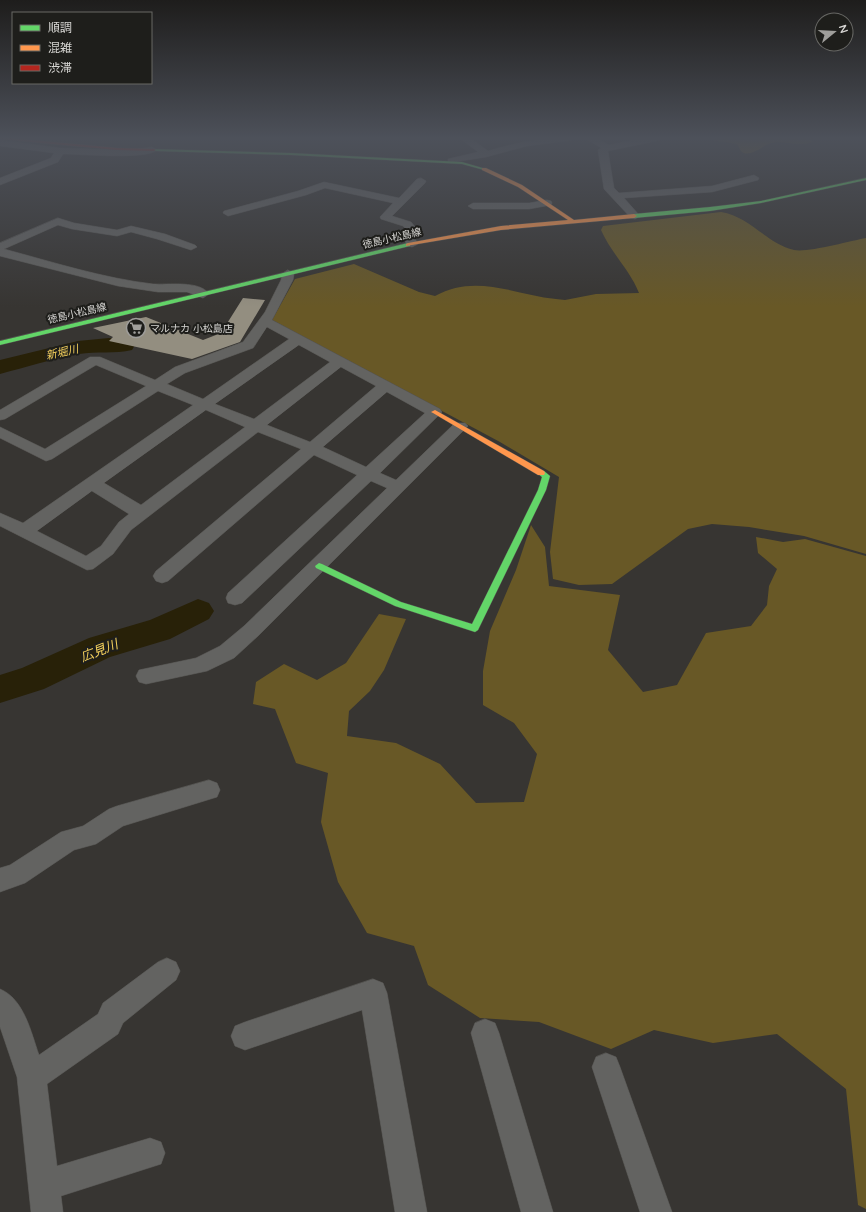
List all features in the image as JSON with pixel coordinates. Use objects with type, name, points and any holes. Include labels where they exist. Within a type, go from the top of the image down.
[{"type":"main road","points":[[531,194],[572,221]]},
{"type":"main road","name":"徳島小松島線","points":[[0,343],[412,244],[501,228],[710,209],[761,202],[801,194]]},
{"type":"main road","points":[[319,566],[398,604],[475,628],[542,490],[546,476],[435,412]]},
{"type":"street","points":[[228,213],[300,194]]},
{"type":"street","points":[[367,194],[400,201]]},
{"type":"street","points":[[408,194],[385,216],[407,224],[411,228],[407,235],[412,244]]},
{"type":"street","points":[[614,194],[635,216]]},
{"type":"street","points":[[616,196],[653,194]]},
{"type":"street","points":[[473,206],[529,206],[547,203]]},
{"type":"street","points":[[0,247],[58,221],[72,226],[117,233],[131,229],[161,236],[191,248]]},
{"type":"street","points":[[0,252],[119,283],[158,288],[188,289],[198,291],[203,294]]},
{"type":"street","points":[[0,432],[46,456],[180,370],[248,345],[264,322],[288,280],[288,274]]},
{"type":"street","points":[[235,598],[435,412],[339,362],[272,324],[264,322]]},
{"type":"street","points":[[24,531],[298,339]]},
{"type":"street","points":[[0,416],[94,360],[311,448],[370,473],[398,487]]},
{"type":"street","points":[[0,519],[87,564],[107,550],[125,526],[339,362]]},
{"type":"street","points":[[162,576],[385,386]]},
{"type":"street","points":[[146,676],[200,665],[227,652],[319,566],[460,426]]},
{"type":"street","points":[[93,484],[142,514]]},
{"type":"street","points":[[0,880],[16,874],[69,840],[88,836],[117,817],[209,790]]},
{"type":"street","points":[[32,1077],[108,1024],[113,1013],[167,971]]},
{"type":"street","points":[[245,1036],[373,994],[412,1212]]},
{"type":"street","points":[[0,1003],[13,1022],[32,1077],[46,1198],[150,1153]]},
{"type":"street","points":[[484,1033],[537,1212]]},
{"type":"street","points":[[606,1067],[656,1212]]},
{"type":"shaded area","points":[[721,212],[731,214],[749,224],[775,242],[794,250],[808,250],[866,238],[866,554],[804,536],[749,527],[712,524],[688,529],[612,584],[579,585],[553,579],[550,552],[559,477],[500,442],[272,320],[295,279],[354,264],[419,292],[435,296],[450,289],[465,286],[496,287],[541,297],[565,300],[596,294],[639,293],[631,277],[605,238],[601,230],[603,226]]},
{"type":"shaded area","points":[[531,525],[545,547],[549,586],[620,595],[608,650],[643,692],[677,685],[706,633],[751,626],[767,605],[769,586],[777,569],[758,553],[756,537],[783,542],[805,539],[866,556],[866,1209],[858,1205],[846,1089],[777,1034],[713,1043],[654,1030],[611,1049],[539,1022],[480,1018],[428,985],[414,946],[367,933],[338,882],[321,822],[328,773],[296,763],[275,709],[253,704],[256,682],[284,664],[317,680],[346,663],[379,614],[406,619],[384,670],[370,691],[349,711],[347,736],[396,743],[440,764],[476,803],[524,802],[537,754],[514,723],[483,705],[483,671],[490,631],[516,570]]},
{"type":"building","name":"マルナカ 小松島店","points":[[243,298],[265,300],[240,342],[192,359],[109,341],[113,337],[93,328],[146,317],[203,340],[221,333]]},
{"type":"waterway","name":"新堀川","points":[[0,367],[46,355],[94,345],[124,345]]},
{"type":"waterway","name":"広見川","points":[[0,689],[32,679],[100,647],[159,630],[198,611]]},
{"type":"traffic: fast","points":[[634,216],[710,209],[761,202],[800,194]]},
{"type":"traffic: fast","points":[[0,343],[408,245]]},
{"type":"traffic: fast","points":[[319,566],[398,604],[475,628],[542,490],[546,476],[541,473]]},
{"type":"traffic: slow","points":[[531,194],[572,221]]},
{"type":"traffic: slow","points":[[408,245],[501,228],[634,216]]},
{"type":"traffic: slow","points":[[435,412],[541,473]]},
{"type":"place","name":"マルナカ 小松島店","points":[[136,328]]}]
